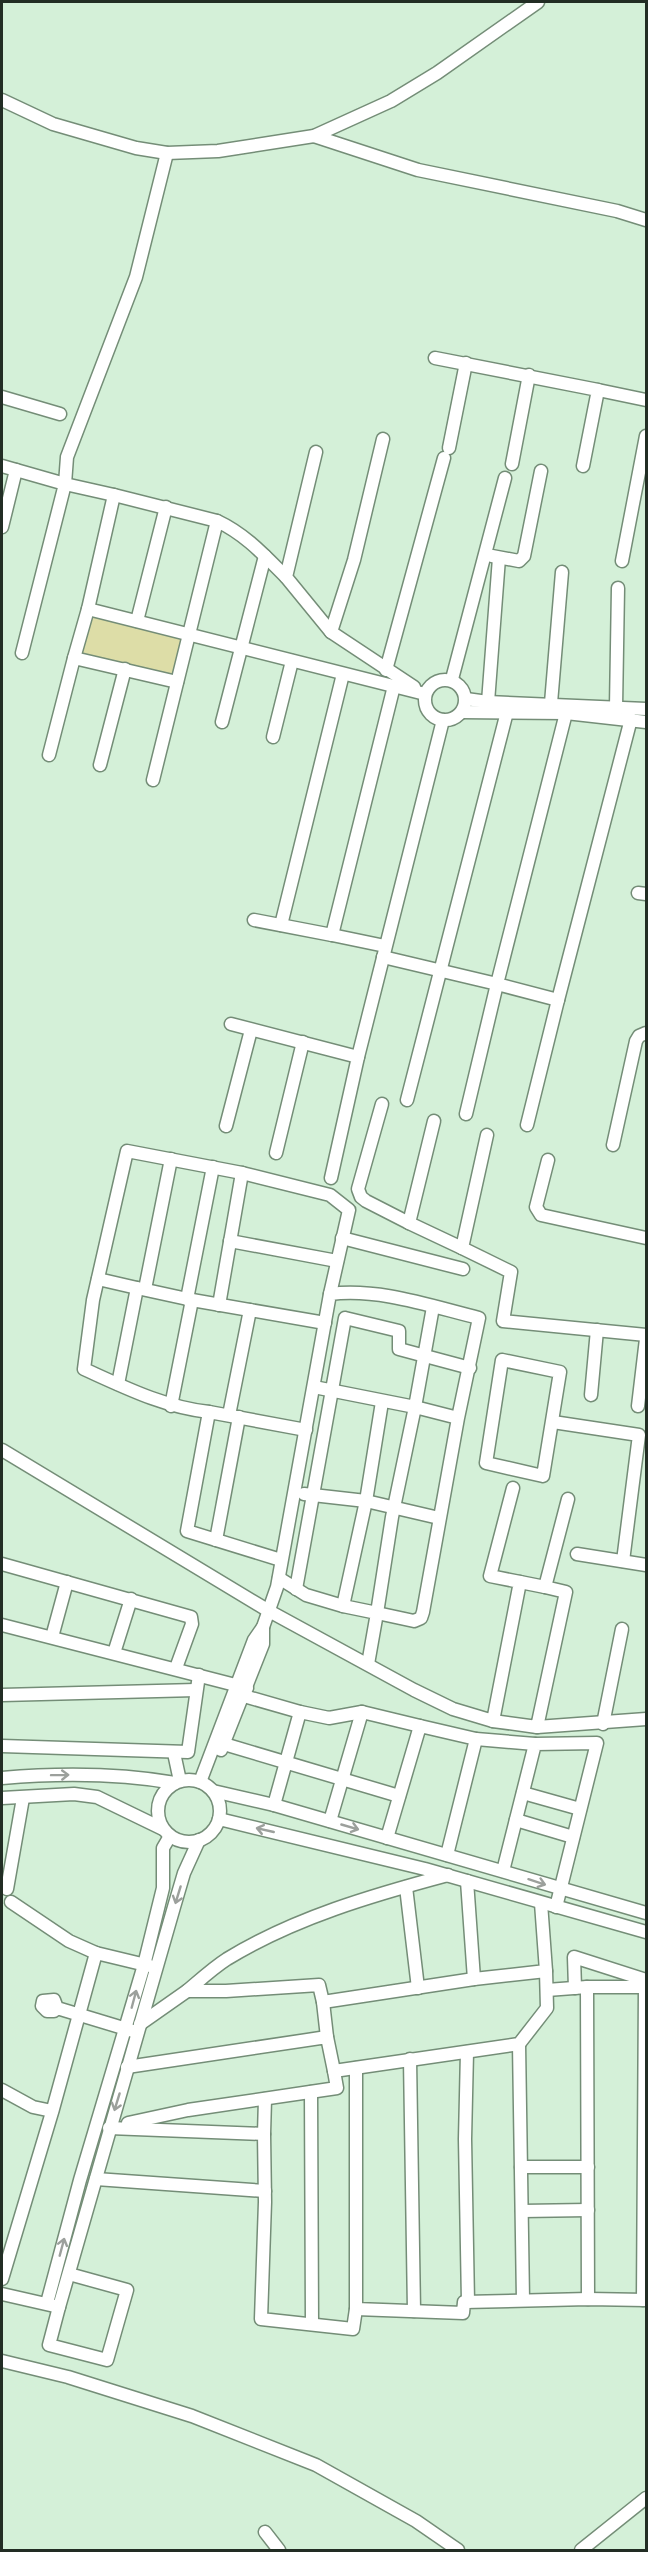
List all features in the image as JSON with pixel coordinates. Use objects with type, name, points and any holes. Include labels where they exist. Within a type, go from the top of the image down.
[{"type":"street","points":[[2,100],[53,124],[136,148],[167,153],[218,152],[314,136],[391,101],[437,73],[538,2]]},
{"type":"street","points":[[314,136],[418,170],[617,211],[646,220]]},
{"type":"street","points":[[22,653],[65,484],[68,453],[136,278],[167,153]]},
{"type":"street","points":[[435,358],[646,400]]},
{"type":"street","points":[[386,670],[447,453],[466,363]]},
{"type":"street","points":[[512,464],[529,375]]},
{"type":"street","points":[[583,466],[598,390]]},
{"type":"street","points":[[2,397],[60,414]]},
{"type":"street","points":[[622,561],[646,436]]},
{"type":"street","points":[[331,632],[354,560],[383,439]]},
{"type":"street","points":[[286,577],[316,452]]},
{"type":"street","points":[[2,466],[65,484],[217,521],[252,542],[286,577],[331,632],[425,694]]},
{"type":"street","points":[[2,527],[16,470]]},
{"type":"street","points":[[485,555],[519,561],[524,556],[541,471]]},
{"type":"street","points":[[452,679],[505,478]]},
{"type":"street","points":[[49,754],[88,609],[114,495]]},
{"type":"street","points":[[137,621],[166,507]]},
{"type":"street","points":[[153,780],[217,521]]},
{"type":"street","points":[[222,722],[265,556]]},
{"type":"street","points":[[488,702],[499,558]]},
{"type":"street","points":[[551,704],[562,572]]},
{"type":"street","points":[[615,707],[618,588]]},
{"type":"street","points":[[88,609],[425,694]]},
{"type":"street","points":[[74,658],[177,682]]},
{"type":"street","points":[[273,736],[292,661]]},
{"type":"street","points":[[100,765],[125,669]]},
{"type":"street","points":[[280,925],[343,674]]},
{"type":"street","points":[[452,679],[461,686],[466,699],[462,712],[443,720],[435,718],[424,704],[425,694],[429,686],[442,680],[452,679]]},
{"type":"street","points":[[333,935],[393,686]]},
{"type":"street","points":[[466,699],[646,709]]},
{"type":"street","points":[[462,712],[567,713],[646,722]]},
{"type":"street","points":[[407,1100],[507,712]]},
{"type":"street","points":[[466,1114],[567,713]]},
{"type":"street","points":[[527,1125],[631,719]]},
{"type":"street","points":[[331,1178],[358,1057],[443,720]]},
{"type":"street","points":[[254,920],[333,935],[440,970],[558,1000]]},
{"type":"street","points":[[231,1024],[358,1057]]},
{"type":"street","points":[[226,1126],[251,1029]]},
{"type":"street","points":[[613,1145],[636,1041],[639,1036],[646,1033]]},
{"type":"street","points":[[276,1153],[303,1042]]},
{"type":"street","points":[[382,1104],[358,1189],[361,1197],[511,1272],[503,1321],[646,1337],[638,1406]]},
{"type":"street","points":[[409,1223],[434,1121]]},
{"type":"street","points":[[462,1248],[487,1135]]},
{"type":"street","points":[[207,1786],[243,1690],[254,1640],[270,1611],[279,1578],[281,1560],[306,1430],[314,1387],[330,1294],[349,1209],[330,1195],[242,1173],[127,1151],[98,1279],[84,1369],[171,1406],[306,1430]]},
{"type":"street","points":[[118,1384],[171,1159]]},
{"type":"street","points":[[549,1160],[536,1207],[541,1215],[646,1239]]},
{"type":"street","points":[[171,1406],[213,1167]]},
{"type":"street","points":[[219,1305],[242,1173]]},
{"type":"street","points":[[342,1238],[463,1269]]},
{"type":"street","points":[[230,1241],[337,1261]]},
{"type":"street","points":[[98,1279],[219,1305],[325,1321],[345,1318],[393,1328],[399,1331],[399,1349],[470,1368]]},
{"type":"street","points":[[279,1578],[306,1595],[343,1606],[414,1621],[421,1618],[479,1318],[377,1294],[348,1292],[330,1294]]},
{"type":"street","points":[[368,1664],[394,1508],[433,1307]]},
{"type":"street","points":[[216,1540],[250,1310]]},
{"type":"street","points":[[296,1588],[311,1495],[345,1318]]},
{"type":"street","points":[[591,1395],[597,1330]]},
{"type":"street","points":[[502,1360],[560,1372],[553,1422],[543,1476],[486,1463],[502,1360]]},
{"type":"street","points":[[314,1387],[458,1418]]},
{"type":"street","points":[[343,1606],[366,1501],[382,1402]]},
{"type":"street","points":[[209,1412],[187,1531],[281,1560]]},
{"type":"street","points":[[553,1422],[643,1436],[623,1561]]},
{"type":"street","points":[[2,1450],[270,1611],[453,1709],[493,1722],[537,1727],[603,1724],[646,1719]]},
{"type":"street","points":[[513,1488],[490,1576],[566,1592],[537,1727]]},
{"type":"street","points":[[294,1492],[366,1501],[439,1518]]},
{"type":"street","points":[[544,1587],[568,1499]]},
{"type":"street","points":[[577,1554],[646,1565]]},
{"type":"street","points":[[2,1564],[191,1617],[192,1624],[176,1668]]},
{"type":"street","points":[[52,1638],[68,1582]]},
{"type":"street","points":[[493,1722],[520,1582]]},
{"type":"street","points":[[114,1653],[131,1599]]},
{"type":"street","points":[[2,1625],[176,1668],[300,1712],[329,1718],[362,1712],[476,1739],[535,1744],[597,1743],[556,1907]]},
{"type":"street","points":[[603,1724],[622,1629]]},
{"type":"street","points":[[2,1746],[188,1752],[199,1675]]},
{"type":"street","points":[[2,1695],[196,1690]]},
{"type":"street","points":[[207,1786],[243,1690]]},
{"type":"street","points":[[274,1805],[300,1712]]},
{"type":"street","points":[[330,1821],[362,1712]]},
{"type":"street","points":[[387,1838],[420,1726]]},
{"type":"street","points":[[447,1855],[476,1739]]},
{"type":"street","points":[[224,1744],[399,1796]]},
{"type":"street","points":[[503,1871],[535,1744]]},
{"type":"street","points":[[174,1753],[178,1782]]},
{"type":"street","points":[[2,1778],[101,1774],[138,1776],[207,1786],[646,1913]]},
{"type":"street","points":[[69,2274],[128,2290],[107,2360],[49,2345],[53,2305],[80,2180],[134,2028],[150,1966],[163,1888],[163,1848],[167,1832],[159,1819],[158,1808],[166,1789],[178,1782]]},
{"type":"street","points":[[2,1798],[74,1794],[97,1797],[189,1842],[208,1836],[219,1819],[218,1799],[207,1786]]},
{"type":"street","points":[[522,1793],[580,1809]]},
{"type":"street","points":[[23,1798],[4,1888],[12,1894],[6,1905],[69,1941],[96,1953],[150,1966]]},
{"type":"street","points":[[219,1819],[448,1875],[646,1932]]},
{"type":"street","points":[[516,1820],[573,1837]]},
{"type":"street","points":[[150,1966],[199,1840]]},
{"type":"street","points":[[425,1869],[431,1850]]},
{"type":"street","points":[[53,2305],[69,2274],[128,2067],[134,2028],[187,1991],[226,1959],[303,1921],[448,1875]]},
{"type":"street","points":[[467,1881],[474,1979]]},
{"type":"street","points":[[406,1887],[418,1988]]},
{"type":"street","points":[[523,2301],[519,2044],[547,2008],[541,1903]]},
{"type":"street","points":[[2,2279],[96,1953]]},
{"type":"street","points":[[588,2299],[588,2167],[581,1988],[573,1957],[646,1984]]},
{"type":"street","points":[[323,2002],[474,1979],[546,1971]]},
{"type":"street","points":[[547,1990],[646,1984]]},
{"type":"street","points":[[356,2309],[463,2313],[464,2302],[645,2300],[646,1984]]},
{"type":"street","points":[[109,2128],[188,2110],[337,2088],[319,1985],[226,1992],[187,1991]]},
{"type":"street","points":[[57,2007],[134,2028]]},
{"type":"street","points":[[128,2067],[327,2037]]},
{"type":"street","points":[[334,2071],[519,2044]]},
{"type":"street","points":[[467,2052],[465,2139],[468,2302]]},
{"type":"street","points":[[410,2059],[414,2311]]},
{"type":"street","points":[[265,2099],[261,2319],[353,2329],[356,2309],[356,2068]]},
{"type":"street","points":[[5,2092],[22,2102],[52,2111]]},
{"type":"street","points":[[311,2092],[312,2325]]},
{"type":"street","points":[[109,2128],[264,2134]]},
{"type":"street","points":[[521,2167],[588,2167]]},
{"type":"street","points":[[96,2179],[265,2191]]},
{"type":"street","points":[[522,2211],[588,2210]]},
{"type":"street","points":[[2,2294],[53,2305]]},
{"type":"street","points":[[2,2361],[68,2378],[192,2416],[315,2465],[416,2521],[458,2550]]},
{"type":"street","points":[[582,2550],[646,2498]]},
{"type":"street","points":[[265,2532],[279,2550]]},
{"type":"green space","points":[[90,614],[184,638],[173,676],[82,653]]}]
